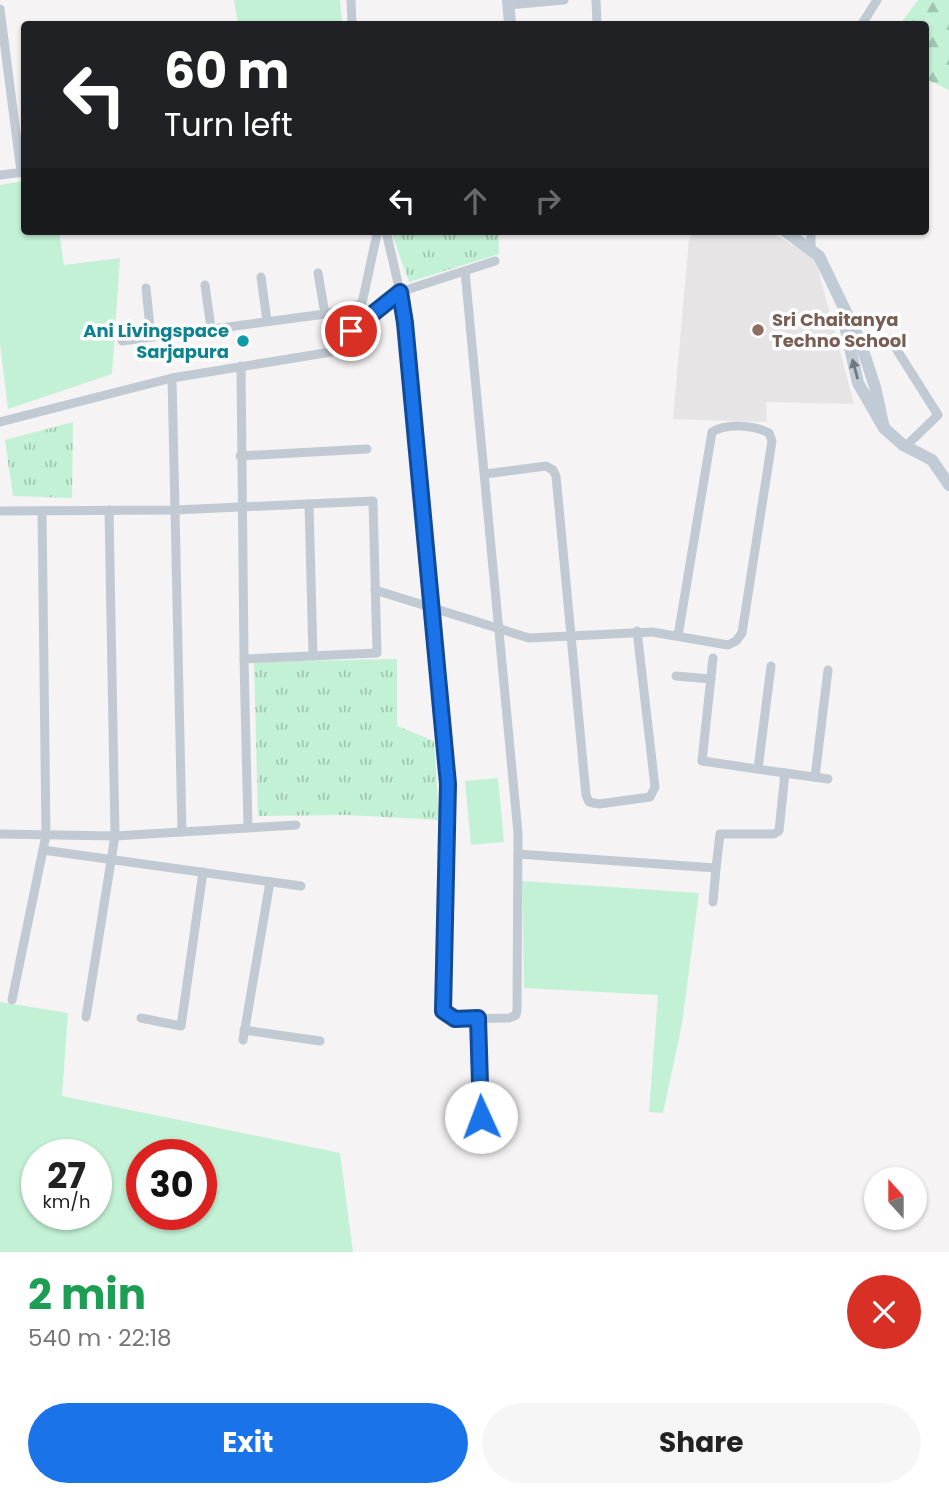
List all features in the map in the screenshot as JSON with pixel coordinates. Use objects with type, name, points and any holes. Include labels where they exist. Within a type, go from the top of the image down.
[{"type":"main road","points":[[508,3],[510,21]]},
{"type":"main road","points":[[790,235],[818,256],[860,341],[875,387],[884,428],[906,446],[932,460],[949,485]]},
{"type":"street","points":[[352,0],[352,21]]},
{"type":"street","points":[[508,3],[564,0]]},
{"type":"street","points":[[596,0],[597,21]]},
{"type":"street","points":[[864,21],[877,0]]},
{"type":"street","points":[[0,9],[21,158]]},
{"type":"street","points":[[0,175],[21,172]]},
{"type":"street","points":[[122,341],[325,314],[362,303],[377,235]]},
{"type":"street","points":[[387,235],[405,323],[433,607],[448,784],[443,1011],[455,1019],[509,1017],[516,1015],[517,1010],[518,833],[465,271]]},
{"type":"street","points":[[811,235],[811,250]]},
{"type":"street","points":[[0,422],[172,378],[337,351],[345,344],[351,331],[400,292],[495,261]]},
{"type":"street","points":[[318,274],[325,314]]},
{"type":"street","points":[[261,277],[267,321]]},
{"type":"street","points":[[205,285],[211,328]]},
{"type":"street","points":[[146,288],[151,337]]},
{"type":"street","points":[[890,339],[938,415],[906,446]]},
{"type":"street","points":[[241,366],[240,456],[248,828]]},
{"type":"street","points":[[172,378],[182,832]]},
{"type":"street","points":[[375,590],[529,638],[637,631],[728,645],[736,641],[742,632],[772,441],[769,433],[758,427],[718,429],[712,432],[678,636]]},
{"type":"street","points":[[240,456],[368,449]]},
{"type":"street","points":[[485,474],[546,466],[553,470],[589,803],[650,797],[654,787],[637,631]]},
{"type":"street","points":[[0,511],[175,510],[373,501],[377,653],[244,659]]},
{"type":"street","points":[[309,504],[313,656]]},
{"type":"street","points":[[86,1017],[115,836],[108,510]]},
{"type":"street","points":[[12,1000],[46,835],[42,511]]},
{"type":"street","points":[[713,658],[702,761],[828,779]]},
{"type":"street","points":[[758,769],[771,666]]},
{"type":"street","points":[[815,777],[828,670]]},
{"type":"street","points":[[676,676],[711,679]]},
{"type":"street","points":[[713,902],[720,834],[777,834],[785,773]]},
{"type":"street","points":[[0,834],[115,836],[296,825]]},
{"type":"street","points":[[43,850],[301,886]]},
{"type":"street","points":[[518,854],[716,868]]},
{"type":"street","points":[[141,1018],[181,1026],[203,872]]},
{"type":"street","points":[[271,882],[243,1035],[320,1041]]},
{"type":"street","points":[[478,1018],[482,1142]]},
{"type":"shaded area","name":"Sri Chaitanya Techno School","points":[[692,235],[776,235],[815,258],[854,404],[766,402],[767,422],[673,419]]},
{"type":"green space","points":[[234,0],[340,0],[342,21],[238,21]]},
{"type":"green space","points":[[918,0],[949,0],[949,90],[929,80],[929,21],[902,21]]},
{"type":"green space","points":[[21,182],[21,235],[60,235],[64,265],[120,258],[112,374],[8,409],[0,344],[0,185]]},
{"type":"green space","points":[[392,235],[498,235],[499,254],[409,282]]},
{"type":"green space","points":[[73,422],[72,498],[13,496],[5,440]]},
{"type":"green space","points":[[397,659],[397,726],[434,741],[439,820],[347,815],[258,816],[254,662]]},
{"type":"green space","points":[[498,778],[504,842],[471,845],[465,781]]},
{"type":"green space","points":[[522,881],[699,893],[682,1024],[663,1113],[649,1112],[658,995],[524,988]]},
{"type":"green space","points":[[0,1002],[68,1013],[62,1096],[340,1153],[353,1252],[0,1252]]},
{"type":"place","name":"Sri Chaitanya Techno School","points":[[758,330]]},
{"type":"place","name":"Ani Livingspace Sarjapura","points":[[243,341]]},
{"type":"route","points":[[351,331],[400,292],[448,784],[443,1011],[455,1019],[478,1018],[481,1117]]}]
